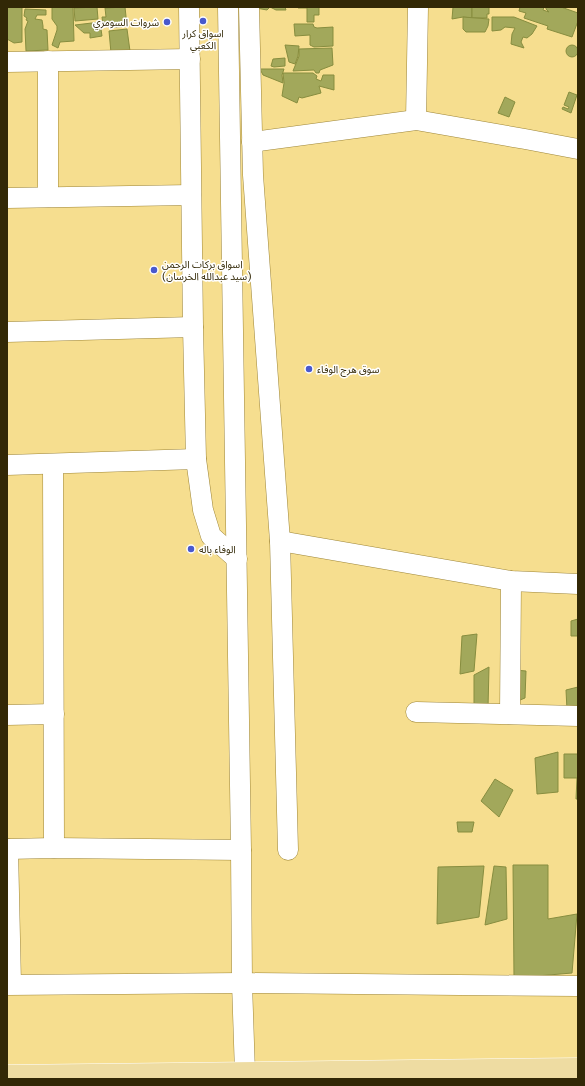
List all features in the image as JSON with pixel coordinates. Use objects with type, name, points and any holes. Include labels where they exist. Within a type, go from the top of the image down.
[{"type":"highway","points":[[7,1076],[578,1069]]},
{"type":"street","points":[[189,7],[192,195],[192,327],[196,459],[203,510],[211,536],[237,559]]},
{"type":"street","points":[[228,7],[242,983],[245,1073]]},
{"type":"street","points":[[249,7],[253,175],[280,541],[288,850]]},
{"type":"street","points":[[416,120],[418,7]]},
{"type":"street","points":[[7,62],[190,59]]},
{"type":"street","points":[[48,61],[48,197]]},
{"type":"street","points":[[252,142],[416,120],[578,148]]},
{"type":"street","points":[[231,176],[253,175]]},
{"type":"street","points":[[7,198],[192,195]]},
{"type":"street","points":[[7,332],[192,327]]},
{"type":"street","points":[[7,465],[196,459]]},
{"type":"street","points":[[53,464],[54,848]]},
{"type":"street","points":[[280,541],[511,581],[578,584]]},
{"type":"street","points":[[510,714],[511,581]]},
{"type":"street","points":[[416,712],[578,716]]},
{"type":"street","points":[[7,715],[54,714]]},
{"type":"street","points":[[241,850],[54,848],[7,849],[9,984],[242,983],[578,986]]},
{"type":"building","points":[[7,7],[22,7],[22,42],[14,43],[7,39]]},
{"type":"building","points":[[52,7],[73,7],[74,41],[60,42],[58,48],[52,45],[57,26],[52,19]]},
{"type":"building","points":[[97,7],[98,19],[75,21],[74,8]]},
{"type":"building","points":[[125,7],[127,26],[109,28],[108,24],[103,25],[102,17],[106,17],[105,8]]},
{"type":"building","points":[[256,7],[270,7],[267,10]]},
{"type":"building","points":[[270,7],[285,7],[286,10],[276,10]]},
{"type":"building","points":[[298,7],[319,7],[319,15],[314,15],[314,22],[307,22],[307,8]]},
{"type":"building","points":[[453,7],[472,7],[472,18],[463,17],[452,19]]},
{"type":"building","points":[[472,7],[489,7],[489,14],[487,14],[487,18],[472,18]]},
{"type":"building","points":[[520,7],[544,7],[543,10],[549,12],[546,7],[561,7],[578,13],[578,21],[572,37],[547,29],[548,26],[524,18],[526,13],[519,11]]},
{"type":"building","points":[[25,9],[46,10],[46,15],[37,15],[35,19],[42,20],[43,29],[47,30],[48,50],[26,51],[25,29],[28,21],[24,16]]},
{"type":"building","points":[[463,17],[489,19],[485,32],[466,32],[463,29]]},
{"type":"building","points":[[492,17],[514,17],[537,26],[532,34],[527,38],[523,37],[521,42],[524,48],[511,44],[512,34],[515,28],[505,27],[501,30],[492,31]]},
{"type":"building","points":[[100,22],[102,36],[90,38],[90,33],[84,33],[75,25]]},
{"type":"building","points":[[294,24],[313,24],[314,27],[317,28],[333,27],[333,46],[314,47],[310,45],[310,35],[295,36]]},
{"type":"building","points":[[127,29],[130,51],[111,53],[109,31]]},
{"type":"building","points":[[285,45],[299,46],[295,64],[289,62]]},
{"type":"building","points":[[570,45],[574,45],[578,51],[574,57],[570,57],[566,53],[566,49]]},
{"type":"building","points":[[332,48],[333,65],[320,70],[319,73],[316,73],[314,70],[293,71],[299,56],[299,49]]},
{"type":"building","points":[[285,58],[285,66],[271,66],[273,59]]},
{"type":"building","points":[[260,69],[284,69],[282,75],[283,83],[263,75]]},
{"type":"building","points":[[283,73],[313,73],[317,76],[316,79],[321,81],[323,75],[334,75],[334,90],[319,86],[321,93],[302,98],[299,97],[297,103],[282,96],[284,83]]},
{"type":"building","points":[[569,92],[577,95],[571,113],[562,109],[563,107],[568,109],[569,107],[564,105]]},
{"type":"building","points":[[505,97],[515,102],[509,117],[498,113]]},
{"type":"building","points":[[578,619],[578,636],[571,636],[571,621]]},
{"type":"building","points":[[477,634],[474,671],[460,674],[462,636]]},
{"type":"building","points":[[489,667],[488,708],[474,708],[474,675]]},
{"type":"building","points":[[515,670],[526,671],[525,698],[515,702]]},
{"type":"building","points":[[578,687],[578,714],[567,710],[566,690]]},
{"type":"building","points":[[558,752],[558,792],[537,794],[535,758]]},
{"type":"building","points":[[564,754],[578,754],[578,799],[576,799],[577,778],[564,778]]},
{"type":"building","points":[[495,779],[513,790],[499,817],[481,801]]},
{"type":"building","points":[[457,822],[474,822],[472,832],[458,832]]},
{"type":"building","points":[[513,865],[548,865],[548,919],[577,914],[572,973],[514,978]]},
{"type":"building","points":[[484,866],[479,917],[437,924],[438,867]]},
{"type":"building","points":[[494,866],[506,867],[507,919],[485,925]]},
{"type":"place","name":"اسواق كرار الكعبي","points":[[203,21]]},
{"type":"place","name":"شروات السومري","points":[[167,22]]},
{"type":"place","name":"اسواق بركات الرحمن (سيد عبدالله الخرسان)","points":[[154,270]]},
{"type":"place","name":"سوق هرج الوفاء","points":[[309,369]]},
{"type":"place","name":"الوفاء باله","points":[[191,549]]}]
